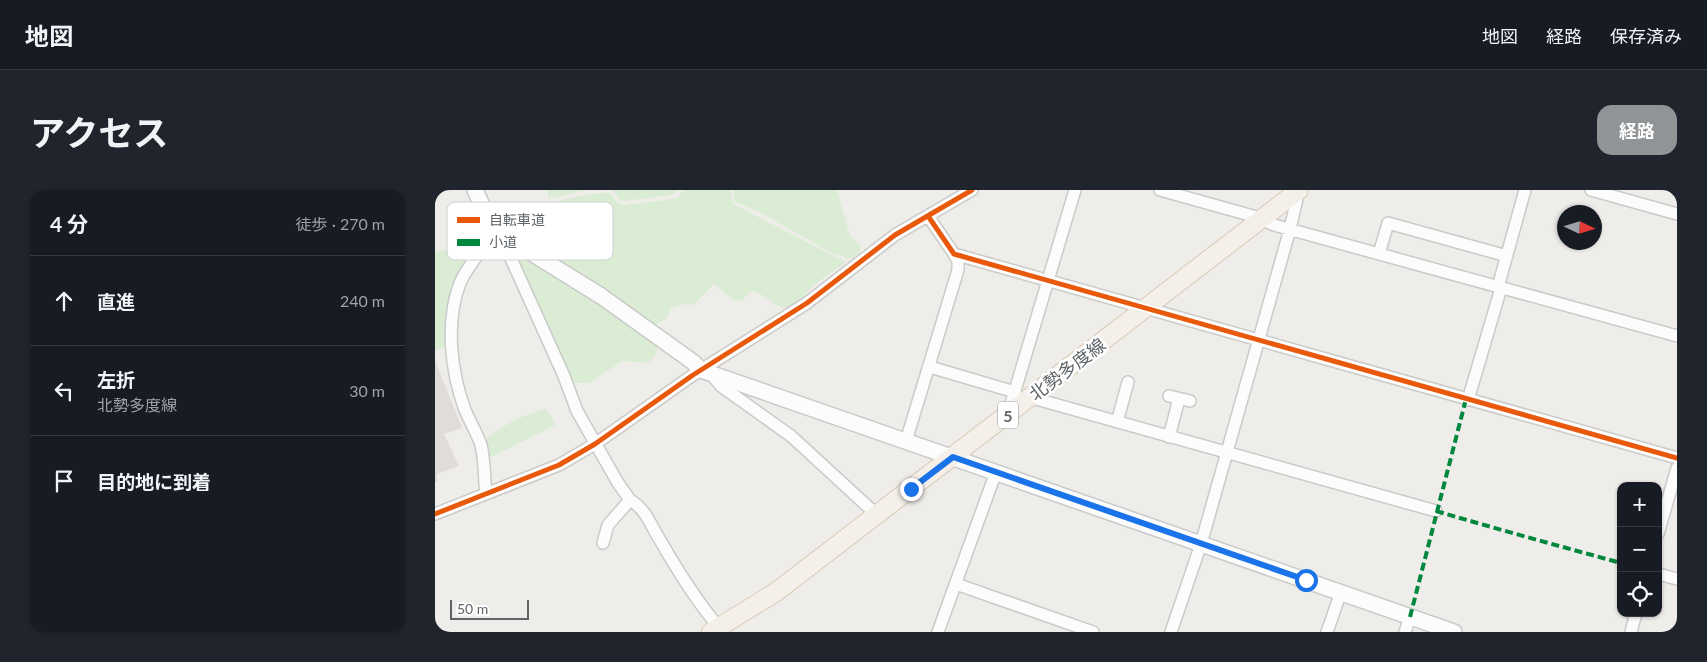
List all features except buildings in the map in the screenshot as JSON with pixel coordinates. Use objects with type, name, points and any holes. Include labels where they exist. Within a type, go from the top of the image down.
[{"type":"main road","points":[[475,190],[481,202]]},
{"type":"main road","name":"北勢多度線","points":[[717,631],[776,592],[1008,414],[1022,395],[1145,309],[1299,190]]},
{"type":"main road","points":[[545,260],[601,296],[705,372],[1454,632]]},
{"type":"street","points":[[435,514],[559,465],[595,444],[807,303],[867,255],[972,190]]},
{"type":"street","points":[[1022,395],[1048,280],[1075,190]]},
{"type":"street","points":[[1160,190],[1290,229],[1677,336]]},
{"type":"street","points":[[1171,632],[1201,544],[1290,229],[1299,190]]},
{"type":"street","points":[[1468,400],[1525,190]]},
{"type":"street","points":[[1591,190],[1677,214]]},
{"type":"street","points":[[906,441],[958,270],[958,261],[928,216]]},
{"type":"street","points":[[1379,254],[1388,223],[1507,256]]},
{"type":"street","points":[[954,254],[1677,458]]},
{"type":"street","points":[[474,260],[465,272],[454,304],[452,357],[465,410],[481,445],[486,494]]},
{"type":"street","points":[[512,260],[564,376],[577,411],[595,444],[630,500],[648,518],[717,631]]},
{"type":"street","points":[[930,367],[1169,437],[1435,511]]},
{"type":"street","points":[[705,372],[721,386],[791,436],[877,515]]},
{"type":"street","points":[[1117,422],[1128,382]]},
{"type":"street","points":[[1169,437],[1179,399]]},
{"type":"street","points":[[1660,527],[1677,468]]},
{"type":"street","points":[[938,632],[996,472]]},
{"type":"street","points":[[603,543],[608,525],[630,500]]},
{"type":"street","points":[[1662,575],[1677,579]]},
{"type":"street","points":[[956,584],[1093,632]]},
{"type":"street","points":[[1327,632],[1341,592]]},
{"type":"street","points":[[1405,632],[1410,617]]},
{"type":"street","points":[[1631,632],[1635,617]]},
{"type":"shaded area","points":[[435,360],[462,428],[444,434],[459,466],[437,474],[438,482],[435,483]]},
{"type":"green space","points":[[547,190],[586,190],[549,199]]},
{"type":"green space","points":[[612,190],[679,190],[672,195],[624,201],[620,200]]},
{"type":"green space","points":[[683,190],[731,190],[733,204],[846,262],[814,285],[794,306],[779,306],[752,291],[741,301],[733,300],[714,284],[693,305],[685,304],[671,308],[666,319],[653,326],[553,260],[613,260],[613,202],[558,202],[601,193],[610,193],[618,203],[625,205],[679,197]]},
{"type":"green space","points":[[734,190],[837,190],[850,236],[860,245],[860,253],[851,259],[832,253],[763,214],[734,201]]},
{"type":"green space","points":[[447,249],[447,260],[469,260],[466,264],[448,346],[435,351],[435,252]]},
{"type":"green space","points":[[514,260],[532,260],[659,343],[655,356],[648,363],[622,361],[589,383],[573,383]]},
{"type":"green space","points":[[546,409],[556,425],[489,457],[483,442],[489,436],[513,421]]},
{"type":"marked path","points":[[1410,617],[1466,399]]},
{"type":"marked path","points":[[1436,511],[1617,562]]},
{"type":"cycle path","points":[[435,514],[559,465],[595,444],[693,375],[807,303],[895,235],[972,190]]},
{"type":"cycle path","points":[[928,216],[954,254],[1677,458]]},
{"type":"route","points":[[911,489],[953,457],[1306,580]]}]
